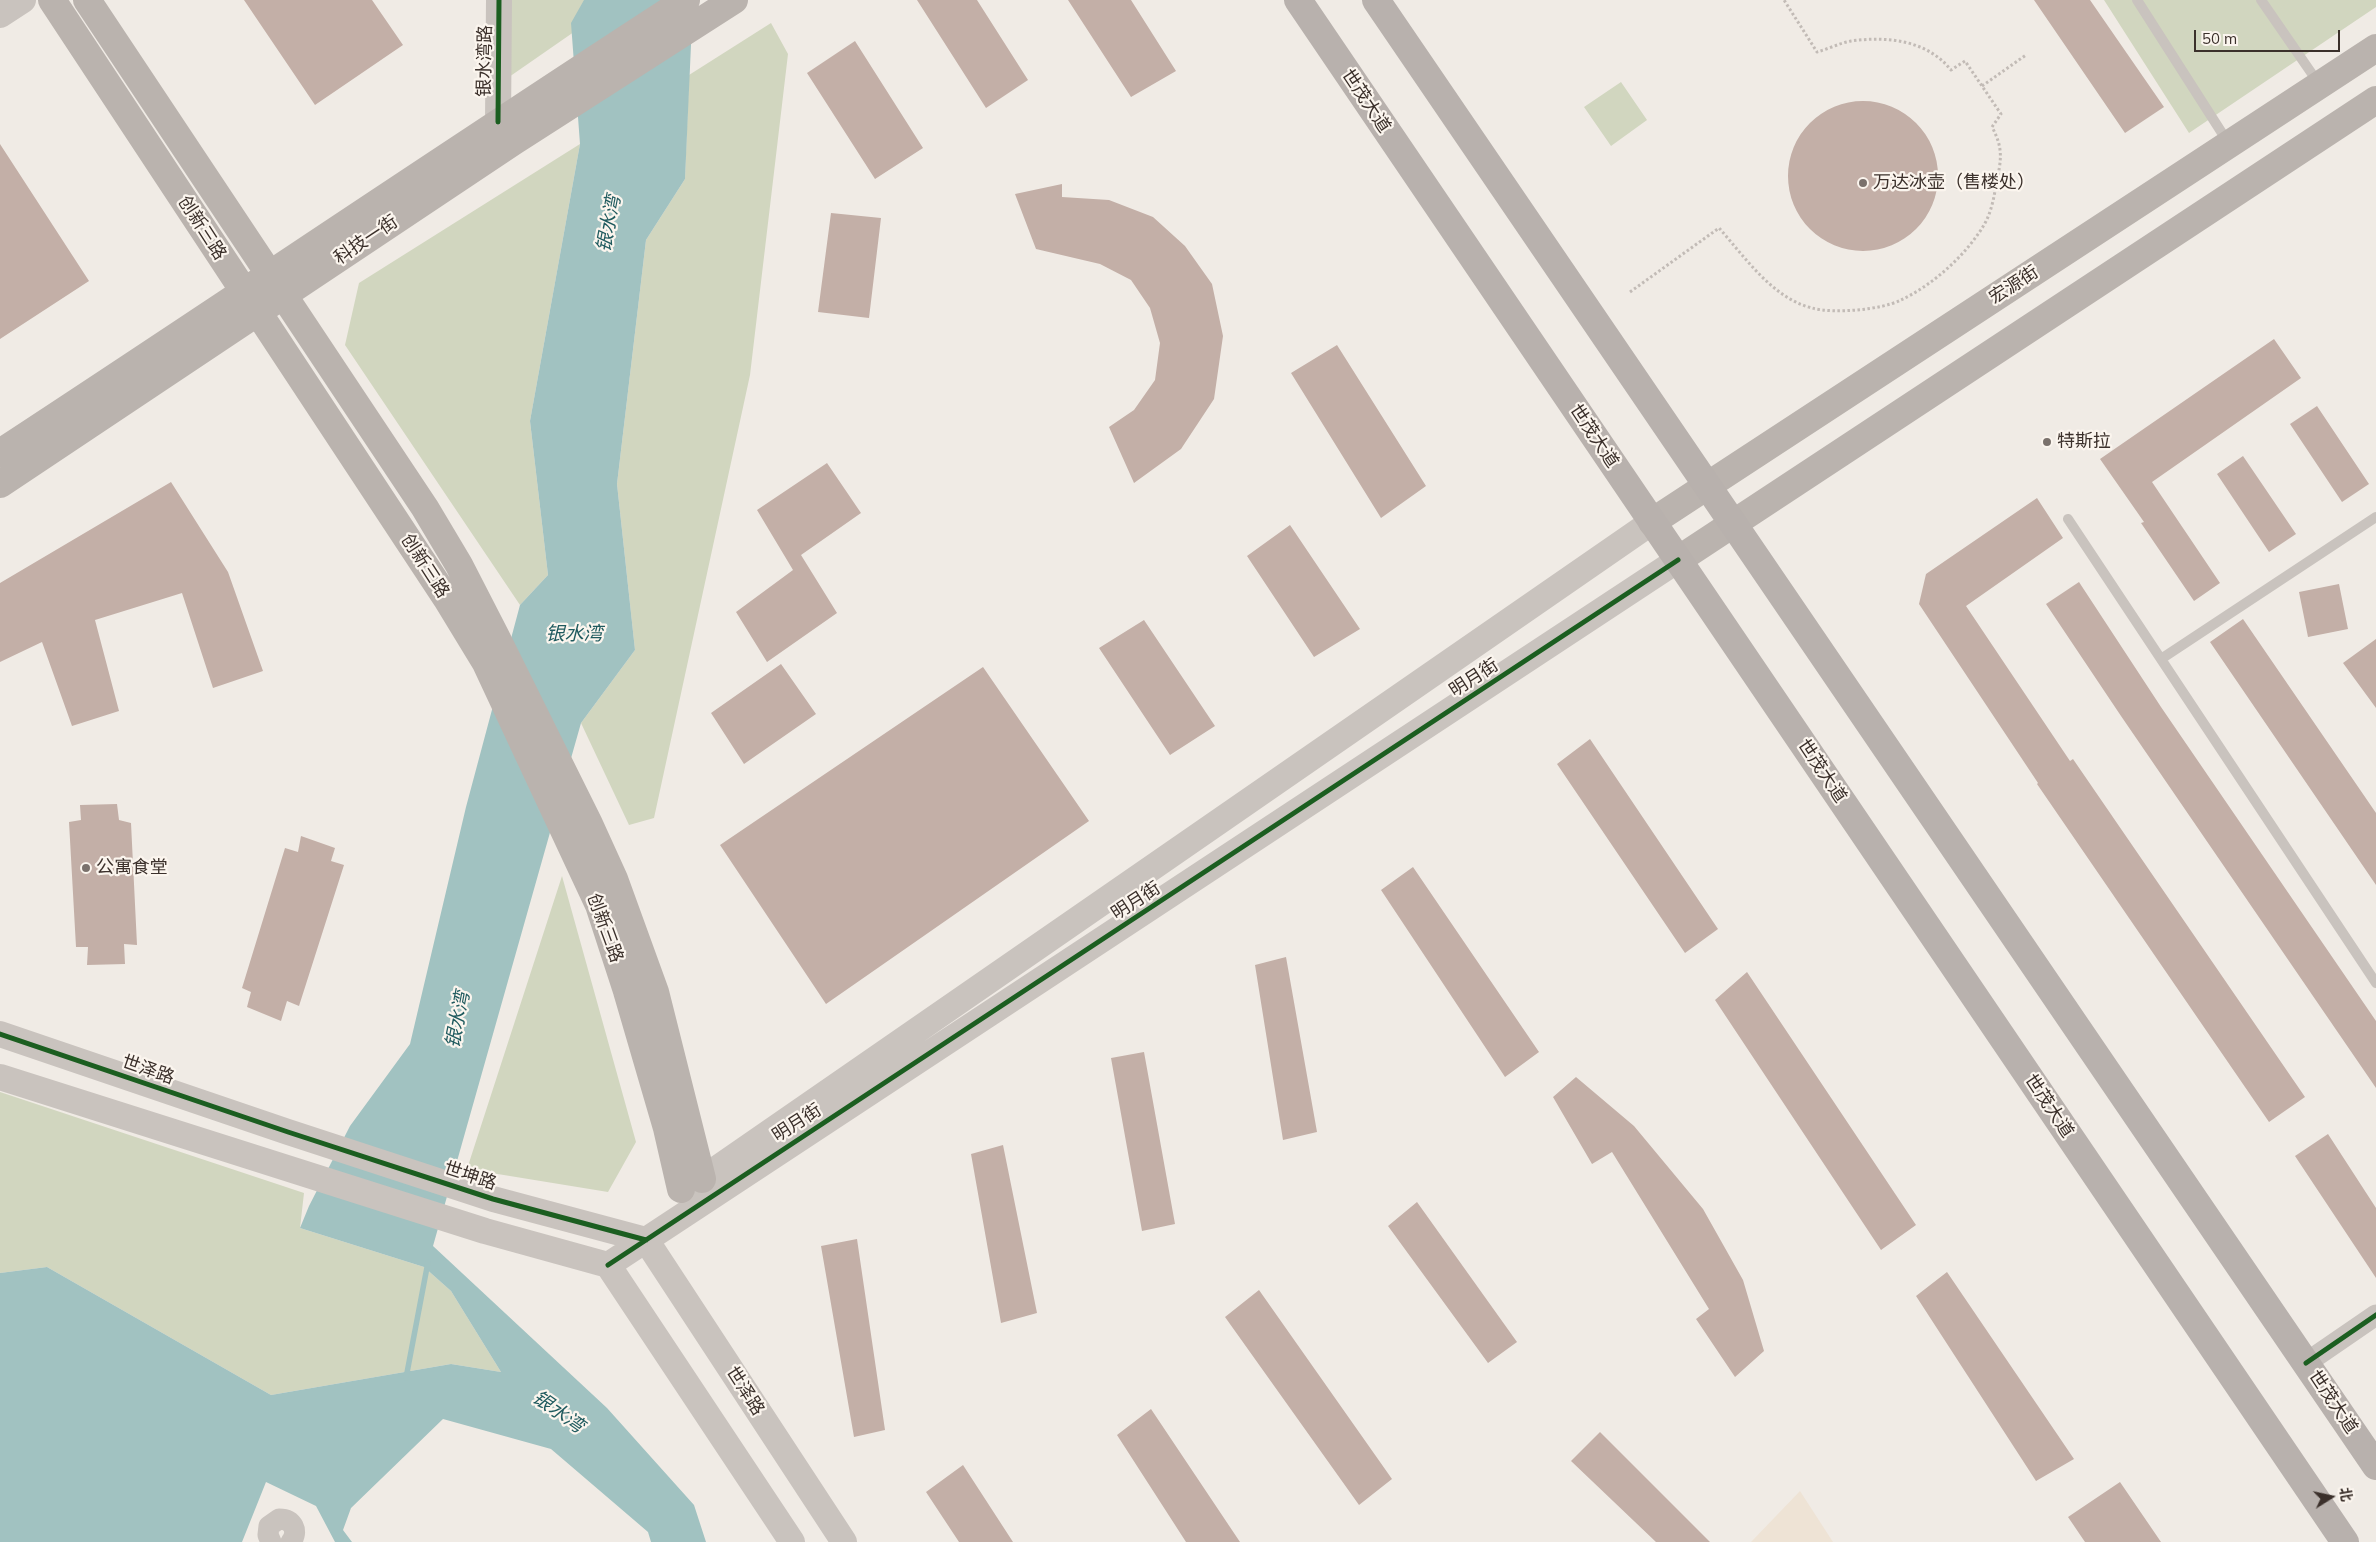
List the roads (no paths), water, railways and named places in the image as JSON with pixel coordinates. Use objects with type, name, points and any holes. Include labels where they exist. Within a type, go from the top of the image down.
[{"type":"main road","name":"创新三路","points":[[52,0],[447,599],[486,663],[599,905],[627,991],[667,1128],[692,1184]]},
{"type":"main road","name":"创新三路","points":[[87,0],[425,508],[459,565],[496,637],[574,793],[614,879],[655,992],[692,1184]]},
{"type":"main road","name":"科技一街","points":[[0,453],[277,285],[686,0]]},
{"type":"main road","name":"科技一街","points":[[505,127],[734,0]]},
{"type":"main road","name":"世茂大道","points":[[1298,0],[2345,1542]]},
{"type":"main road","name":"世茂大道","points":[[1376,0],[2376,1466]]},
{"type":"main road","name":"宏源街","points":[[1652,522],[2376,48]]},
{"type":"main road","points":[[1678,560],[2376,100]]},
{"type":"main road","name":"科技一街","points":[[0,484],[251,302]]},
{"type":"street","points":[[0,15],[23,0]]},
{"type":"street","name":"银水湾路","points":[[499,0],[505,127]]},
{"type":"street","name":"明月街","points":[[646,1240],[692,1184],[1652,522]]},
{"type":"street","name":"明月街","points":[[608,1265],[1678,560]]},
{"type":"street","name":"世泽路","points":[[0,1034],[288,1132]]},
{"type":"street","points":[[0,1077],[485,1231],[608,1265],[792,1542]]},
{"type":"street","name":"世坤路","points":[[288,1132],[493,1199],[646,1240]]},
{"type":"street","name":"世泽路","points":[[646,1240],[844,1542]]},
{"type":"street","points":[[2306,1363],[2376,1315]]},
{"type":"street","points":[[271,1542],[268,1535],[269,1526],[275,1520],[284,1519],[294,1527],[295,1536],[291,1542]]},
{"type":"lane","points":[[2137,0],[2229,144]]},
{"type":"lane","points":[[2261,0],[2319,85]]},
{"type":"lane","points":[[2161,659],[2376,517]]},
{"type":"lane","points":[[2068,520],[2376,983]]},
{"type":"water","points":[[584,0],[693,0],[685,179],[646,240],[617,484],[635,650],[581,723],[433,1246],[607,1408],[694,1505],[706,1542],[651,1542],[648,1532],[551,1449],[443,1419],[351,1508],[343,1530],[352,1542],[335,1542],[316,1506],[266,1482],[242,1542],[0,1542],[0,1273],[47,1267],[271,1395],[451,1364],[501,1372],[451,1291],[424,1267],[300,1228],[309,1206],[350,1126],[410,1044],[466,807],[520,605],[548,575],[530,421],[580,144],[571,23]]},
{"type":"waterway","name":"银水湾","points":[[406,1378],[428,1262]]},
{"type":"place","name":"万达冰壶（售楼处）","points":[[1863,183]]},
{"type":"place","name":"特斯拉","points":[[2047,442]]},
{"type":"place","name":"公寓食堂","points":[[86,868]]}]
